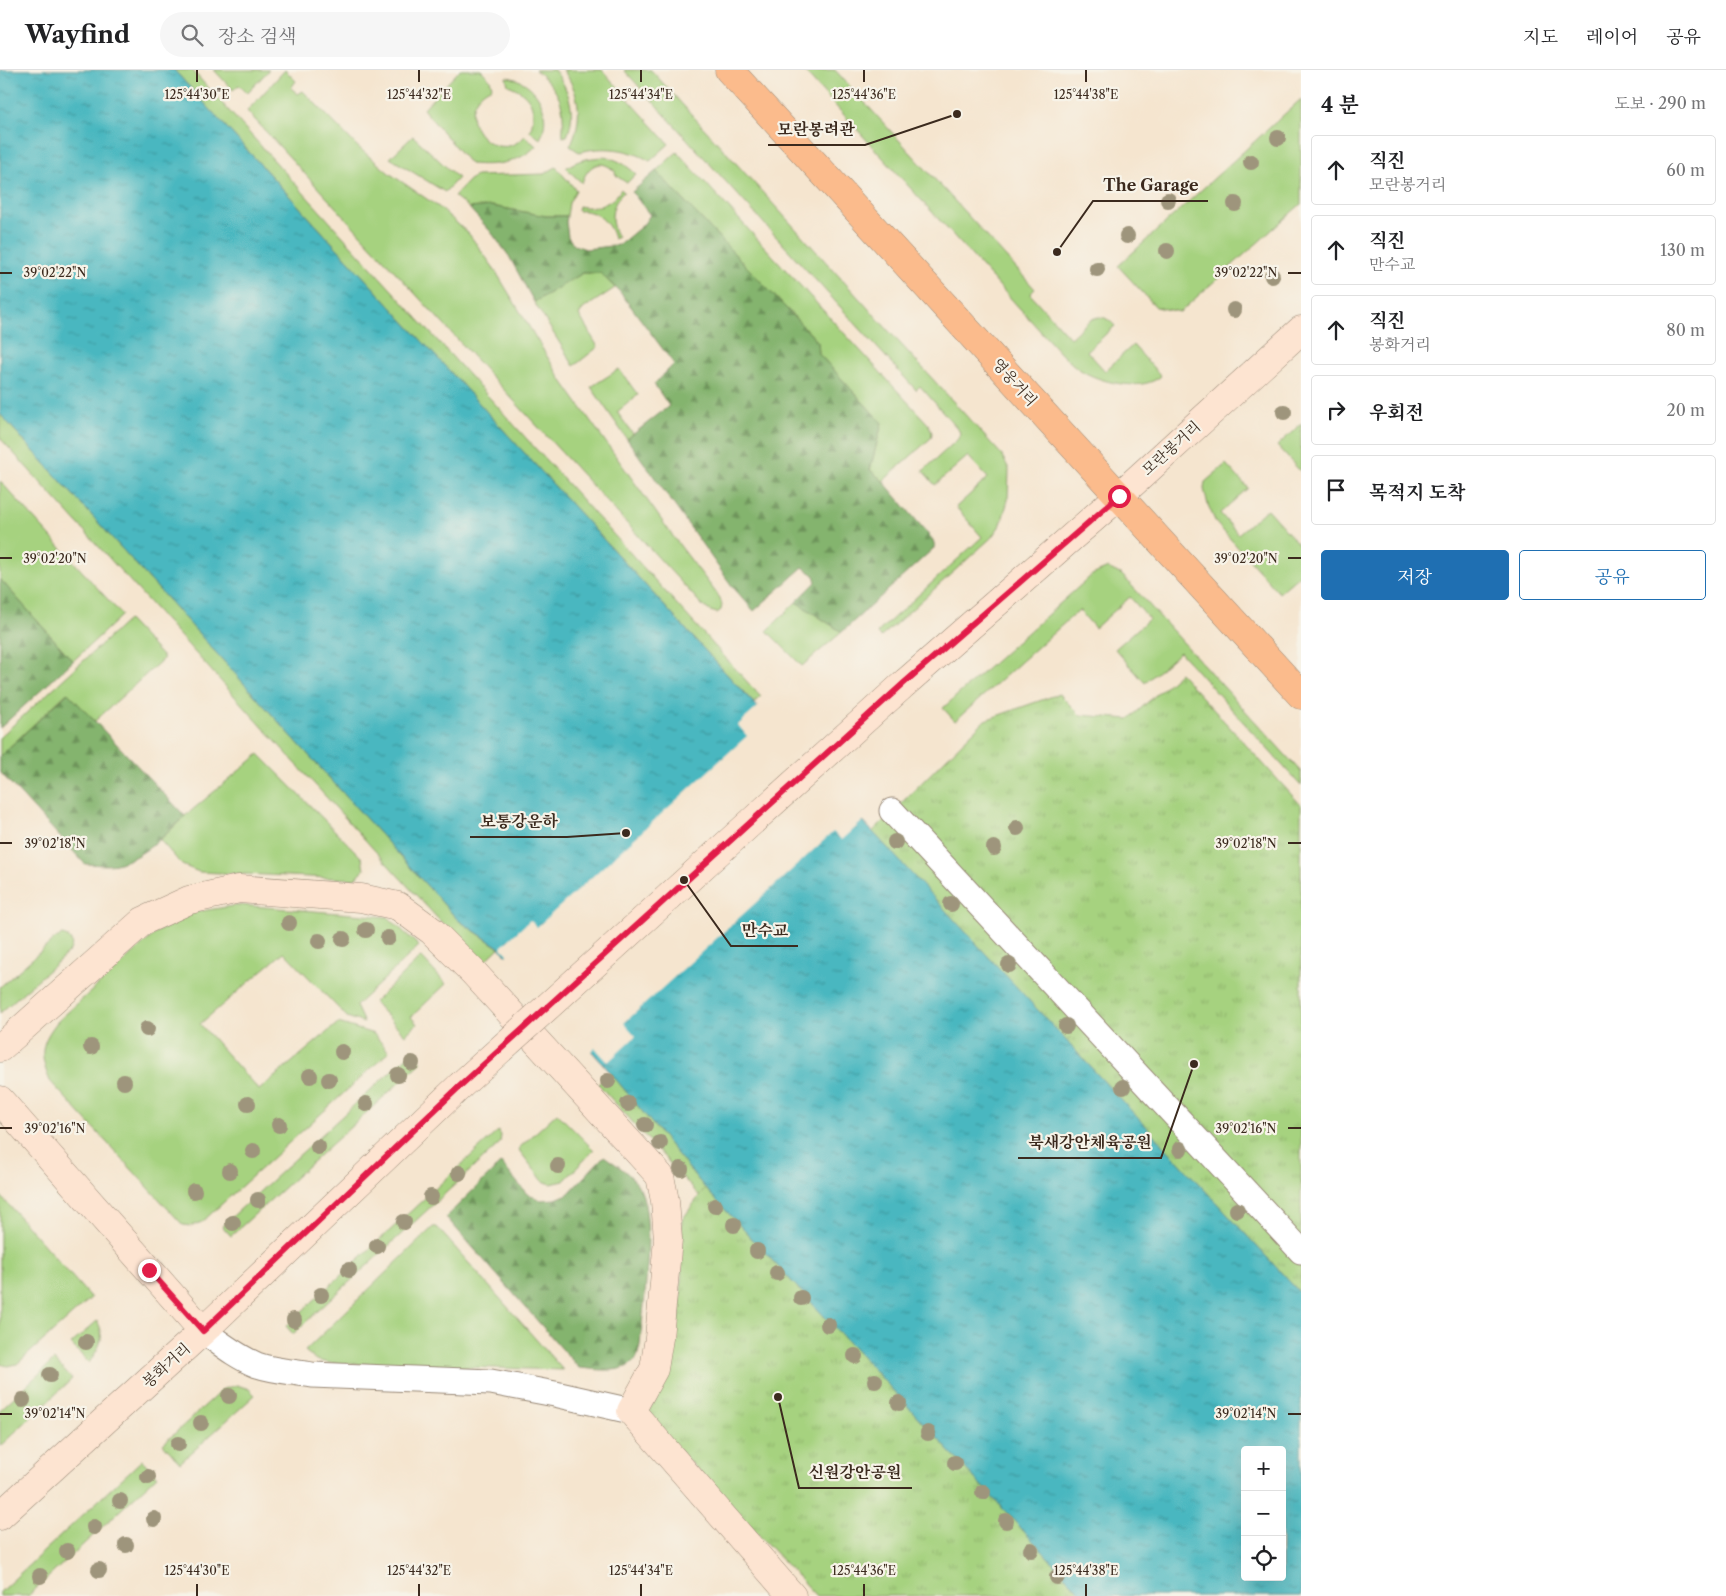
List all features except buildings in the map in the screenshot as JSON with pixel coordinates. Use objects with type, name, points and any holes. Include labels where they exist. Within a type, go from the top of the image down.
[{"type":"main road","name":"영웅거리","points":[[729,70],[1301,695]]},
{"type":"main road","name":"모란봉거리","points":[[904,683],[1119,496],[1301,330]]},
{"type":"main road","name":"봉화거리","points":[[0,1516],[203,1331],[460,1086],[904,683]]},
{"type":"main road","points":[[0,1048],[143,921],[189,900],[239,889],[361,898],[398,906],[432,931],[474,972],[660,1176],[665,1201],[668,1239],[659,1338],[654,1368],[631,1411],[792,1596]]},
{"type":"main road","points":[[0,1100],[203,1331]]},
{"type":"street","points":[[892,811],[1301,1250]]},
{"type":"street","points":[[203,1331],[230,1351],[256,1364],[282,1371],[312,1375],[491,1382],[631,1411]]},
{"type":"green space","points":[[174,70],[192,70],[761,697],[754,703],[734,682]]},
{"type":"green space","points":[[214,70],[269,70],[247,93],[239,85],[233,90]]},
{"type":"green space","points":[[285,70],[296,81],[291,88],[298,94],[303,91],[358,147],[389,173],[440,208],[469,234],[493,267],[562,381],[675,539],[720,598],[721,610],[717,613],[703,606],[247,111]]},
{"type":"green space","points":[[460,70],[481,70],[490,79],[492,87],[479,97],[473,109],[473,121],[478,133],[488,142],[499,146],[512,145],[525,136],[536,146],[514,160],[488,165],[470,164],[423,109]]},
{"type":"green space","points":[[535,70],[554,70],[564,85],[571,110],[570,128],[567,136],[563,137],[562,110],[558,96],[546,79]]},
{"type":"green space","points":[[563,70],[602,70],[669,144],[650,161],[633,153],[615,149],[579,152],[570,146],[577,127],[578,107],[574,88]]},
{"type":"green space","points":[[624,70],[651,70],[1001,454],[1009,469],[1008,500],[1001,524],[991,538],[881,637],[877,633],[982,537],[956,507],[988,478],[968,456],[935,485],[923,471],[958,439],[960,433],[958,429],[920,386],[916,390]]},
{"type":"green space","points":[[803,70],[835,70],[1035,289],[1030,294],[1070,338],[1086,323],[1097,317],[1109,320],[1115,326],[1087,351],[1105,371],[1133,345],[1161,376],[1143,384],[1120,384],[1087,374],[1063,356]]},
{"type":"green space","points":[[506,77],[526,84],[539,99],[545,119],[540,139],[530,131],[533,115],[530,102],[522,92],[508,85]]},
{"type":"green space","points":[[1301,99],[1301,204],[1180,312],[1156,307],[1118,266]]},
{"type":"green space","points":[[413,136],[458,178],[445,192],[390,158]]},
{"type":"green space","points":[[677,152],[929,425],[932,433],[931,438],[883,481],[870,470],[882,423],[819,354],[818,342],[656,171]]},
{"type":"green space","points":[[604,157],[622,163],[636,174],[627,183],[618,177],[615,171],[602,164],[597,164],[586,173],[582,183],[566,168],[580,161]]},
{"type":"green space","points":[[556,167],[576,190],[569,203],[567,216],[546,216],[492,206],[469,208],[454,196],[469,180],[476,176],[544,174]]},
{"type":"green space","points":[[656,171],[818,342],[819,354],[882,423],[870,470],[883,481],[933,540],[935,547],[842,632],[796,602],[816,582],[814,575],[803,567],[754,611],[732,586],[627,439],[669,406],[654,384],[674,364],[620,292],[600,273],[583,273],[534,302],[509,256],[491,232],[469,208],[491,206],[546,216],[567,216],[568,237],[574,245],[586,249],[619,245],[643,225],[650,215],[632,192]]},
{"type":"green space","points":[[621,189],[624,192],[616,202],[612,213],[613,225],[618,237],[614,239],[606,222],[596,214],[578,211],[579,206],[592,207],[609,202]]},
{"type":"green space","points":[[583,273],[600,273],[615,288],[583,309],[579,315],[598,347],[574,366],[534,302]]},
{"type":"green space","points":[[619,369],[638,395],[617,412],[633,434],[627,439],[591,387]]},
{"type":"green space","points":[[0,414],[458,920],[499,948],[481,965],[0,438]]},
{"type":"green space","points":[[1301,424],[1301,472],[1277,446]]},
{"type":"green space","points":[[1226,464],[1248,488],[1220,513],[1238,534],[1267,509],[1301,547],[1301,574],[1279,593],[1216,523],[1208,505],[1204,489],[1205,482]]},
{"type":"green space","points":[[0,481],[122,615],[73,661],[0,579]]},
{"type":"green space","points":[[1108,568],[1122,575],[1301,772],[1301,786],[1180,652],[1145,683],[1115,649],[1149,619],[1130,597],[1095,628],[1079,610],[955,721],[943,708],[1092,575]]},
{"type":"green space","points":[[0,579],[73,661],[0,728]]},
{"type":"green space","points":[[796,602],[842,632],[802,666],[767,631]]},
{"type":"green space","points":[[128,620],[164,658],[95,721],[67,693],[0,756],[0,737]]},
{"type":"green space","points":[[1180,673],[1301,805],[1301,1294],[872,832],[985,720],[1059,694],[1080,715],[1129,719]]},
{"type":"green space","points":[[68,693],[185,816],[145,851],[126,861],[105,865],[85,864],[0,772],[0,756]]},
{"type":"green space","points":[[259,754],[362,858],[364,870],[354,879],[199,872],[182,865],[160,840],[185,816]]},
{"type":"green space","points":[[239,905],[388,917],[419,946],[356,1006],[364,1023],[347,1017],[284,952],[200,1024],[259,1090],[338,1023],[374,1034],[389,1052],[202,1222],[191,1226],[183,1225],[50,1081],[44,1064],[43,1050],[48,1036],[58,1021],[157,932],[195,912]]},
{"type":"green space","points":[[62,935],[68,937],[71,941],[69,952],[0,1013],[0,987],[56,938]]},
{"type":"green space","points":[[421,957],[446,984],[411,1017],[417,1024],[405,1035],[374,1002]]},
{"type":"green space","points":[[412,1052],[422,1062],[231,1236],[222,1226]]},
{"type":"green space","points":[[610,1072],[705,1188],[1084,1596],[714,1212],[598,1084]]},
{"type":"green space","points":[[557,1113],[594,1150],[564,1181],[551,1184],[543,1181],[518,1149]]},
{"type":"green space","points":[[498,1131],[501,1135],[500,1143],[293,1334],[286,1326]]},
{"type":"green space","points":[[604,1156],[633,1179],[640,1189],[645,1203],[648,1243],[646,1288],[637,1357],[626,1367],[611,1370],[579,1368],[446,1217],[501,1163],[527,1194],[541,1200],[556,1199],[568,1194]]},
{"type":"green space","points":[[705,1188],[1084,1596],[816,1596],[646,1415],[667,1379],[675,1340],[681,1296],[682,1220]]},
{"type":"green space","points":[[0,1195],[91,1298],[17,1364],[8,1366],[0,1364]]},
{"type":"green space","points":[[433,1227],[437,1227],[563,1370],[329,1363],[316,1360],[305,1351]]},
{"type":"green space","points":[[97,1321],[100,1327],[101,1338],[98,1348],[89,1363],[71,1344]]},
{"type":"green space","points":[[54,1360],[72,1379],[0,1446],[0,1410]]},
{"type":"green space","points":[[237,1385],[249,1389],[255,1395],[180,1463],[163,1444],[223,1389]]},
{"type":"green space","points":[[142,1460],[157,1476],[28,1596],[0,1596],[0,1592]]},
{"type":"water","points":[[0,70],[174,70],[734,682],[1301,1294],[1301,1596],[1084,1596],[705,1188],[610,1072],[500,948],[458,920],[0,414]]},
{"type":"pier","points":[[759,706],[864,820],[842,840],[833,832],[624,1023],[636,1036],[608,1062],[595,1048],[589,1053],[505,957],[508,954],[501,947],[530,920],[537,927],[747,736],[738,725]]},
{"type":"place","name":"모란봉려관","points":[[957,114]]},
{"type":"place","name":"The Garage","points":[[1057,252]]},
{"type":"place","name":"보통강운하","points":[[626,833]]},
{"type":"place","name":"만수교","points":[[684,880]]},
{"type":"place","name":"북새강안체육공원","points":[[1194,1064]]},
{"type":"place","name":"신원강안공원","points":[[778,1397]]},
{"type":"route","points":[[149,1270],[203,1331],[460,1086],[904,683],[1119,496]]}]
